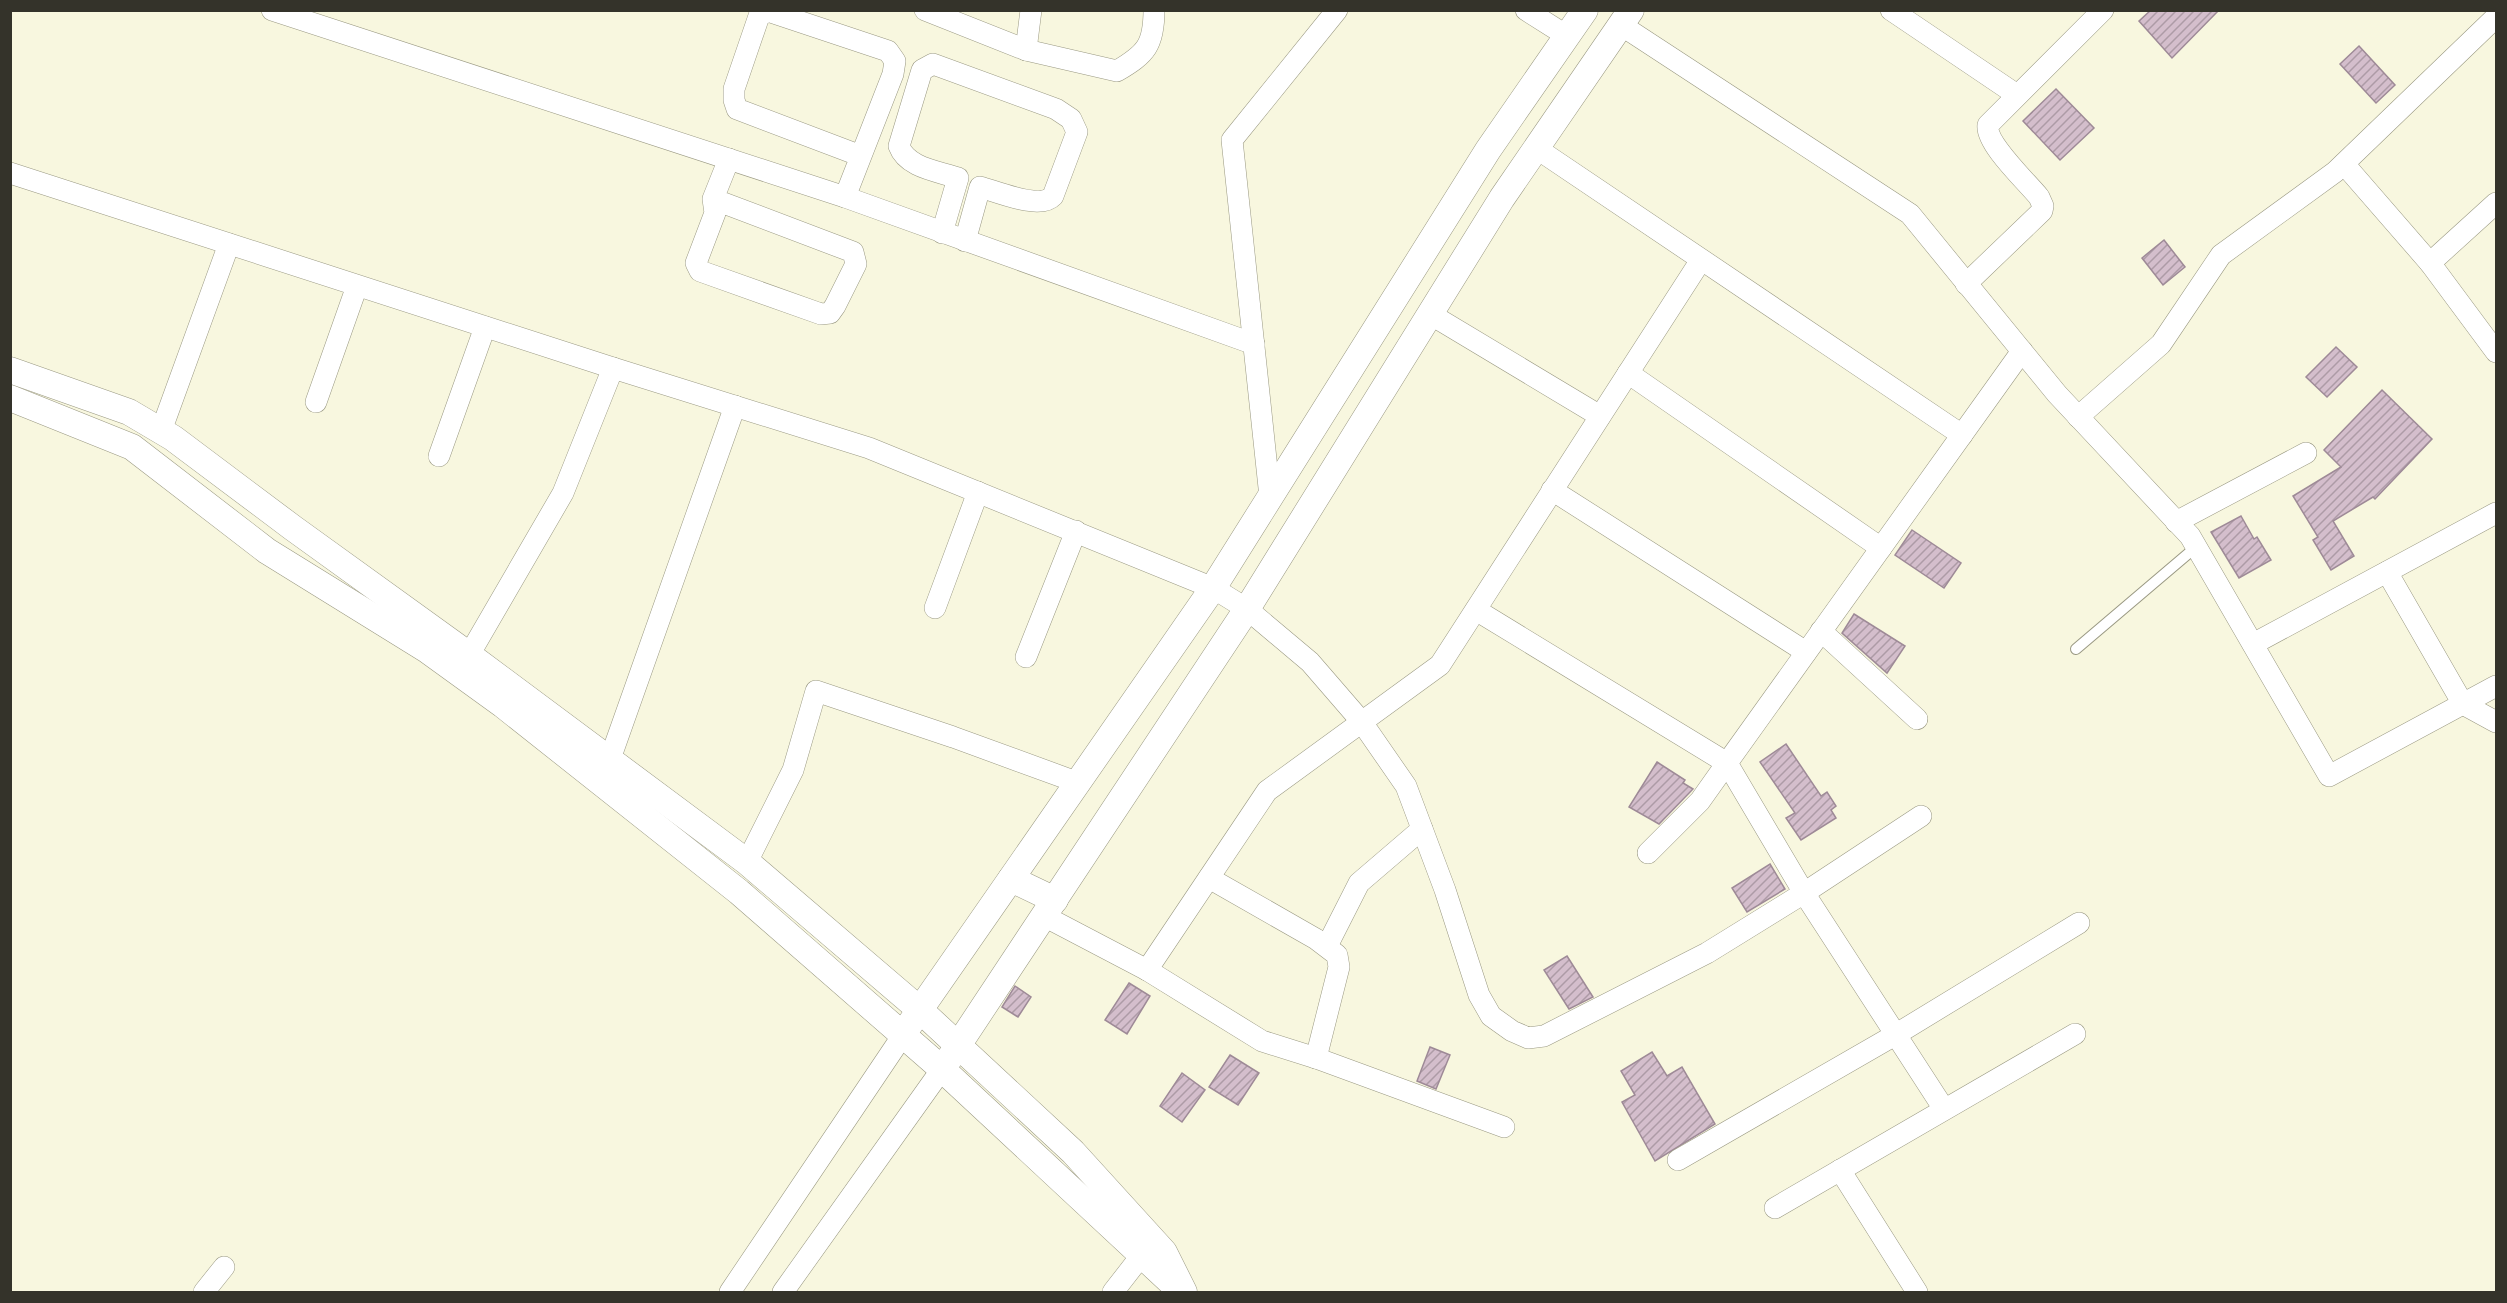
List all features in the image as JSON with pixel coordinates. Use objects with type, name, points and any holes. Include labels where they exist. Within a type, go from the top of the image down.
[{"type":"street","points":[[272,10],[845,197],[1254,344]]},
{"type":"street","points":[[925,10],[1026,50],[1117,71],[1139,58],[1152,41],[1154,10]]},
{"type":"street","points":[[1026,50],[1031,10]]},
{"type":"street","points":[[1526,10],[1567,36]]},
{"type":"street","points":[[730,1293],[903,1035],[1213,588],[1488,150],[1585,10]]},
{"type":"street","points":[[1891,10],[2017,95]]},
{"type":"street","points":[[1966,284],[2042,211],[2043,206],[2039,197],[1994,144],[1987,131],[1988,125],[2103,10]]},
{"type":"street","points":[[845,197],[861,156],[893,74],[895,61],[888,51],[768,11],[759,16],[734,89],[737,109],[861,156]]},
{"type":"street","points":[[1270,497],[1232,140],[1332,14]]},
{"type":"street","points":[[2078,417],[2161,344],[2221,255],[2344,164],[2496,17]]},
{"type":"street","points":[[783,1293],[958,1046],[1246,609],[1502,198],[1626,18],[1910,214],[2078,417],[2176,522],[2196,547],[2329,776],[2496,686]]},
{"type":"street","points":[[933,64],[1056,109],[1071,119],[1075,126],[1077,132],[1053,196],[1048,201],[1038,202],[980,187],[958,178],[914,163],[903,156],[899,146],[922,70],[933,64]]},
{"type":"street","points":[[1536,148],[1962,435]]},
{"type":"street","points":[[713,199],[853,252],[856,264],[836,306],[830,313],[821,314],[700,270],[696,263],[716,213],[713,199],[729,159]]},
{"type":"street","points":[[2344,164],[2430,263],[2496,352]]},
{"type":"street","points":[[10,173],[613,368],[869,448],[1213,588],[1246,609],[1310,662],[1361,721],[1406,786],[1445,890],[1479,995],[1491,1016],[1512,1031],[1528,1038],[1544,1036],[1707,953],[1921,816]]},
{"type":"street","points":[[942,233],[958,178]]},
{"type":"street","points":[[965,242],[980,187]]},
{"type":"street","points":[[2430,263],[2496,203]]},
{"type":"street","points":[[161,431],[229,244]]},
{"type":"street","points":[[1146,970],[1267,791],[1440,665],[1701,260]]},
{"type":"street","points":[[316,402],[357,286]]},
{"type":"street","points":[[1430,314],[1600,417]]},
{"type":"street","points":[[439,456],[485,327]]},
{"type":"street","points":[[1648,853],[1700,801],[2022,351]]},
{"type":"street","points":[[469,655],[563,493],[613,368]]},
{"type":"street","points":[[10,370],[129,412],[161,431],[469,655],[747,862],[920,1011],[1073,1152],[1148,1254]]},
{"type":"street","points":[[1628,373],[1881,548]]},
{"type":"street","points":[[10,398],[132,447],[267,551],[427,650],[503,705],[739,892],[942,1069],[1148,1254]]},
{"type":"street","points":[[610,759],[735,406]]},
{"type":"street","points":[[2176,522],[2306,453]]},
{"type":"street","points":[[1552,490],[1806,652]]},
{"type":"street","points":[[935,608],[978,492]]},
{"type":"street","points":[[2253,644],[2496,513]]},
{"type":"street","points":[[1026,657],[1076,531]]},
{"type":"street","points":[[2387,572],[2463,704],[2496,722]]},
{"type":"street","points":[[1476,610],[1726,764],[1804,893],[1944,1109]]},
{"type":"street","points":[[1821,631],[1917,719]]},
{"type":"street","points":[[747,862],[793,770],[816,691],[953,737],[1079,783]]},
{"type":"street","points":[[1328,946],[1359,883],[1422,829]]},
{"type":"street","points":[[1209,878],[1328,946],[1337,955],[1339,967],[1316,1058]]},
{"type":"street","points":[[1011,879],[1049,908],[1262,1041],[1316,1058],[1504,1126]]},
{"type":"street","points":[[1678,1160],[1895,1035],[2079,923]]},
{"type":"street","points":[[1775,1208],[2075,1034]]},
{"type":"street","points":[[1840,1170],[1917,1293]]},
{"type":"street","points":[[1113,1293],[1148,1254],[1164,1252],[1183,1293]]},
{"type":"street","points":[[204,1293],[224,1268]]},
{"type":"lane","points":[[2076,649],[2196,547]]},
{"type":"building","points":[[2151,10],[2219,10],[2172,58],[2139,21]]},
{"type":"building","points":[[2359,46],[2395,85],[2376,103],[2340,64]]},
{"type":"building","points":[[2056,89],[2094,128],[2060,160],[2023,121]]},
{"type":"building","points":[[2164,240],[2185,267],[2163,285],[2142,258]]},
{"type":"building","points":[[2336,347],[2357,367],[2327,397],[2306,377]]},
{"type":"building","points":[[2382,390],[2432,439],[2375,499],[2373,497],[2333,521],[2354,556],[2331,570],[2313,540],[2318,537],[2293,496],[2341,467],[2324,450]]},
{"type":"building","points":[[2241,516],[2254,539],[2257,537],[2271,560],[2239,578],[2211,532]]},
{"type":"building","points":[[1912,530],[1961,563],[1944,588],[1895,555]]},
{"type":"building","points":[[1854,614],[1905,646],[1887,673],[1842,633]]},
{"type":"building","points":[[1786,744],[1821,796],[1827,792],[1836,806],[1831,810],[1836,818],[1801,840],[1786,818],[1795,813],[1760,762]]},
{"type":"building","points":[[1657,762],[1685,780],[1683,783],[1693,789],[1659,824],[1629,807]]},
{"type":"building","points":[[1770,864],[1785,889],[1747,912],[1732,888]]},
{"type":"building","points":[[1567,956],[1593,997],[1569,1009],[1544,970]]},
{"type":"building","points":[[1129,983],[1150,996],[1127,1034],[1105,1020]]},
{"type":"building","points":[[1015,986],[1031,997],[1018,1017],[1002,1007]]},
{"type":"building","points":[[1430,1047],[1450,1055],[1436,1089],[1417,1081]]},
{"type":"building","points":[[1652,1052],[1667,1076],[1682,1067],[1715,1124],[1655,1161],[1622,1102],[1635,1095],[1621,1071]]},
{"type":"building","points":[[1230,1055],[1259,1073],[1238,1105],[1209,1087]]},
{"type":"building","points":[[1182,1073],[1205,1090],[1182,1122],[1160,1106]]}]
